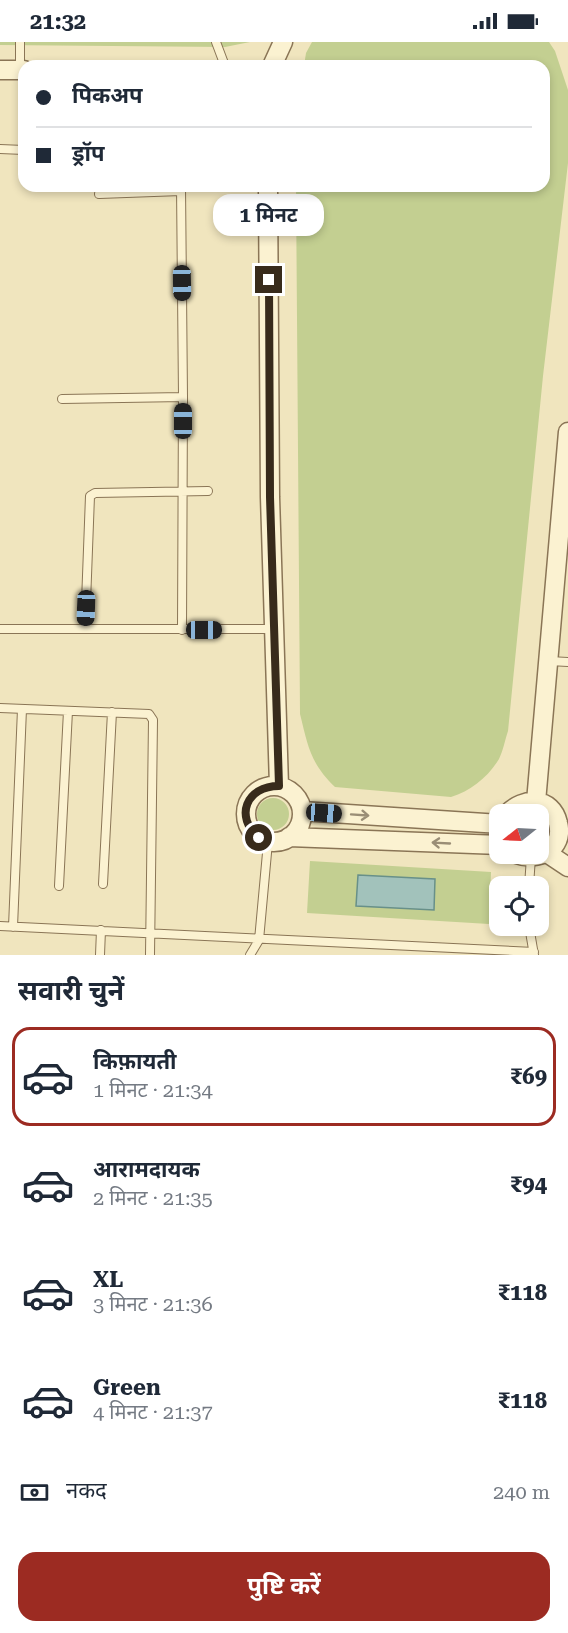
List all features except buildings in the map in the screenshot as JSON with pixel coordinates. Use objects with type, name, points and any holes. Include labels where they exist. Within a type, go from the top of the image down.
[{"type":"street","points":[[275,60],[283,42]]},
{"type":"street","points":[[0,69],[18,70]]},
{"type":"street","points":[[268,192],[272,630],[279,786]]},
{"type":"street","points":[[536,802],[547,661],[564,516],[568,432]]},
{"type":"street","points":[[289,837],[299,826],[302,811],[294,795],[279,786],[260,789],[252,795],[245,813],[252,832],[268,842],[276,842],[289,837],[489,845]]},
{"type":"street","points":[[520,804],[536,802],[546,806],[554,814],[563,828],[554,845],[549,847]]},
{"type":"street","points":[[302,811],[489,823]]},
{"type":"street","points":[[549,861],[568,867]]},
{"type":"lane","points":[[20,42],[21,60]]},
{"type":"lane","points":[[216,42],[223,60]]},
{"type":"lane","points":[[0,149],[18,150]]},
{"type":"lane","points":[[99,194],[126,192]]},
{"type":"lane","points":[[181,192],[182,630]]},
{"type":"lane","points":[[62,399],[183,397]]},
{"type":"lane","points":[[85,629],[90,496],[95,493],[208,491]]},
{"type":"lane","points":[[0,629],[272,630]]},
{"type":"lane","points":[[547,661],[568,662]]},
{"type":"lane","points":[[0,708],[149,714],[153,720],[150,955]]},
{"type":"lane","points":[[13,927],[22,710]]},
{"type":"lane","points":[[59,886],[68,711]]},
{"type":"lane","points":[[103,884],[112,712]]},
{"type":"lane","points":[[250,955],[259,940],[268,842]]},
{"type":"lane","points":[[0,926],[150,932],[534,954],[531,936]]},
{"type":"lane","points":[[100,955],[101,930]]},
{"type":"green space","points":[[0,42],[250,42],[225,47],[0,45]]},
{"type":"green space","points":[[312,42],[549,42],[555,51],[568,90],[568,163],[543,376],[508,731],[500,756],[490,772],[472,787],[451,797],[335,787],[315,762],[305,736],[300,714],[296,192],[550,192],[550,60],[305,60]]},
{"type":"green space","points":[[273,798],[284,803],[289,814],[284,825],[273,830],[262,825],[257,814],[262,803]]},
{"type":"green space","points":[[310,861],[491,872],[489,876],[489,924],[307,913]]},
{"type":"water","points":[[358,875],[435,879],[434,910],[356,906]]},
{"type":"route","points":[[259,838],[247,823],[245,813],[247,804],[252,795],[260,789],[279,786],[272,630],[269,280]]}]
